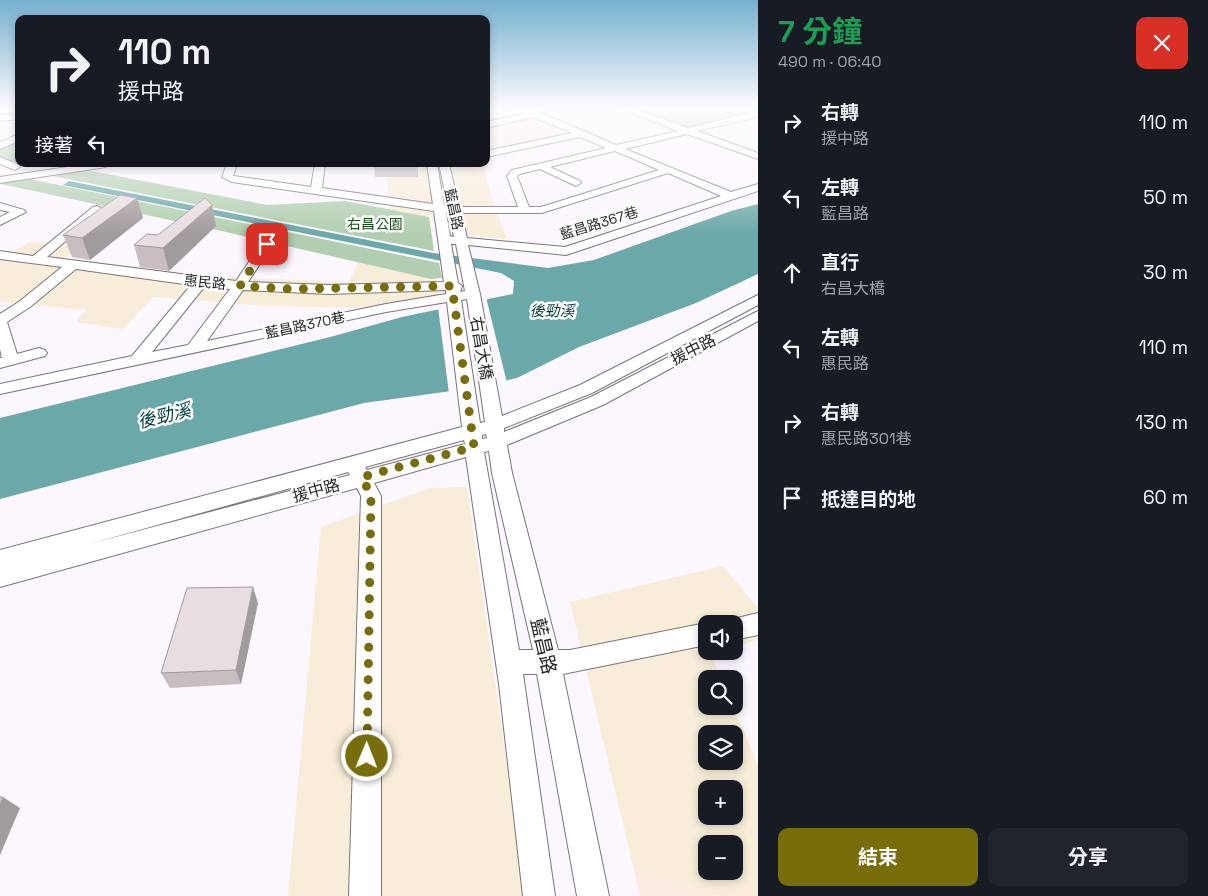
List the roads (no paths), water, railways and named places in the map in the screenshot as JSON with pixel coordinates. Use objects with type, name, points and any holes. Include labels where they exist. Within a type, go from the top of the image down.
[{"type":"street","points":[[525,210],[512,176],[516,172],[598,151]]},
{"type":"street","points":[[621,151],[731,196]]},
{"type":"street","points":[[743,151],[757,156]]},
{"type":"street","points":[[0,160],[15,164]]},
{"type":"street","points":[[540,166],[576,183]]},
{"type":"street","points":[[0,169],[15,167]]},
{"type":"street","points":[[0,177],[48,167]]},
{"type":"street","points":[[0,177],[63,167]]},
{"type":"street","points":[[0,177],[82,167]]},
{"type":"street","points":[[231,167],[227,177],[454,210],[548,209],[668,170]]},
{"type":"street","points":[[316,191],[320,167]]},
{"type":"street","name":"藍昌路","points":[[432,167],[443,240],[454,295]]},
{"type":"street","name":"藍昌路","points":[[445,167],[472,293]]},
{"type":"street","name":"藍昌路367巷","points":[[443,240],[566,250],[758,187]]},
{"type":"street","points":[[461,241],[495,251],[527,256],[549,257],[573,254],[758,193]]},
{"type":"street","points":[[0,221],[20,212],[1,206]]},
{"type":"street","points":[[36,260],[97,209]]},
{"type":"street","points":[[193,349],[240,286],[267,244]]},
{"type":"street","name":"惠民路","points":[[0,255],[240,286],[454,295]]},
{"type":"street","points":[[39,353],[6,361],[0,321],[25,304],[73,265]]},
{"type":"street","points":[[137,360],[202,282]]},
{"type":"street","name":"藍昌路370巷","points":[[0,389],[386,308],[472,293]]},
{"type":"street","name":"右昌大橋","points":[[472,293],[479,397]]},
{"type":"street","name":"右昌大橋","points":[[454,295],[479,397]]},
{"type":"street","name":"援中路","points":[[0,576],[358,471],[485,436],[597,401],[753,313]]},
{"type":"street","name":"藍昌路","points":[[479,397],[485,436],[508,662],[539,896]]},
{"type":"street","name":"藍昌路","points":[[485,436],[502,473],[548,662],[593,896]]},
{"type":"street","points":[[358,471],[371,496],[365,896]]},
{"type":"street","name":"援中路","points":[[0,559],[358,471]]},
{"type":"street","points":[[743,627],[758,624]]},
{"type":"street","points":[[508,662],[583,660],[698,636]]},
{"type":"water","name":"後勁溪","points":[[69,181],[433,253],[548,268],[594,260],[731,211],[758,204],[758,274],[696,303],[579,347],[517,378],[466,389],[364,403],[0,499],[0,418],[334,336],[402,317],[513,294],[514,281],[501,273],[63,185]]},
{"type":"park label","name":"右昌公園","points":[[375,224]]}]
